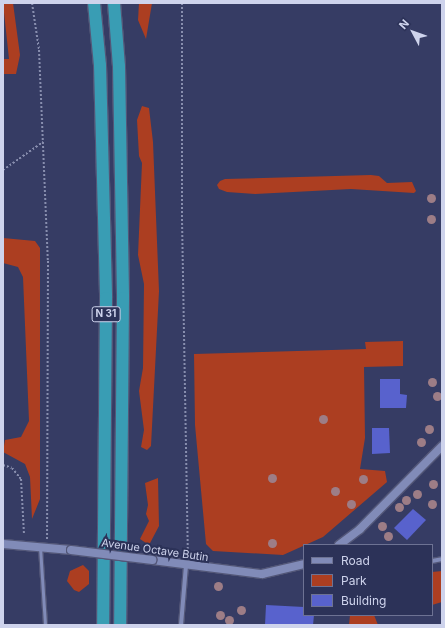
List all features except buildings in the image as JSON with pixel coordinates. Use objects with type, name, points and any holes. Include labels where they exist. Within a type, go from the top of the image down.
[{"type":"highway","name":"N 31","points":[[94,3],[100,65],[106,298],[103,625]]},
{"type":"highway","name":"N 31","points":[[114,3],[119,66],[123,298],[120,625]]},
{"type":"main road","points":[[340,544],[360,529],[442,446]]},
{"type":"main road","name":"Avenue Octave Butin","points":[[3,544],[44,546],[262,574],[303,564]]},
{"type":"street","points":[[181,625],[186,565]]},
{"type":"lane","points":[[44,546],[45,625]]},
{"type":"path","points":[[32,3],[39,50],[48,261],[44,546]]},
{"type":"path","points":[[182,3],[182,219],[188,557],[186,565]]},
{"type":"path","points":[[3,170],[43,142]]},
{"type":"path","points":[[3,465],[12,468],[20,479],[25,544]]},
{"type":"green space","points":[[3,3],[13,3],[20,55],[16,74],[3,74],[3,59],[9,59]]},
{"type":"green space","points":[[139,3],[152,3],[146,39],[138,20]]},
{"type":"green space","points":[[142,106],[149,108],[153,142],[159,291],[151,446],[147,450],[141,447],[144,430],[139,391],[143,368],[144,284],[138,255],[142,163],[139,156],[137,120]]},
{"type":"green space","points":[[379,176],[387,183],[412,182],[416,191],[414,193],[351,189],[255,194],[227,192],[219,189],[217,185],[220,181],[225,179]]},
{"type":"green space","points":[[3,238],[35,241],[40,248],[40,499],[32,519],[30,477],[25,464],[3,452],[5,440],[21,437],[29,421],[23,277],[18,267],[3,263]]},
{"type":"green space","points":[[403,341],[403,366],[364,367],[365,438],[360,469],[385,471],[387,482],[323,537],[307,544],[303,544],[303,546],[283,555],[213,551],[206,544],[195,425],[194,354],[366,349],[365,342]]},
{"type":"green space","points":[[158,478],[159,526],[149,545],[140,539],[149,521],[146,514],[148,505],[145,483]]},
{"type":"green space","points":[[83,565],[89,571],[89,584],[79,592],[74,590],[67,581],[70,571]]},
{"type":"green space","points":[[442,571],[442,602],[433,605],[433,572]]},
{"type":"green space","points":[[350,616],[374,616],[378,625],[349,625]]}]
